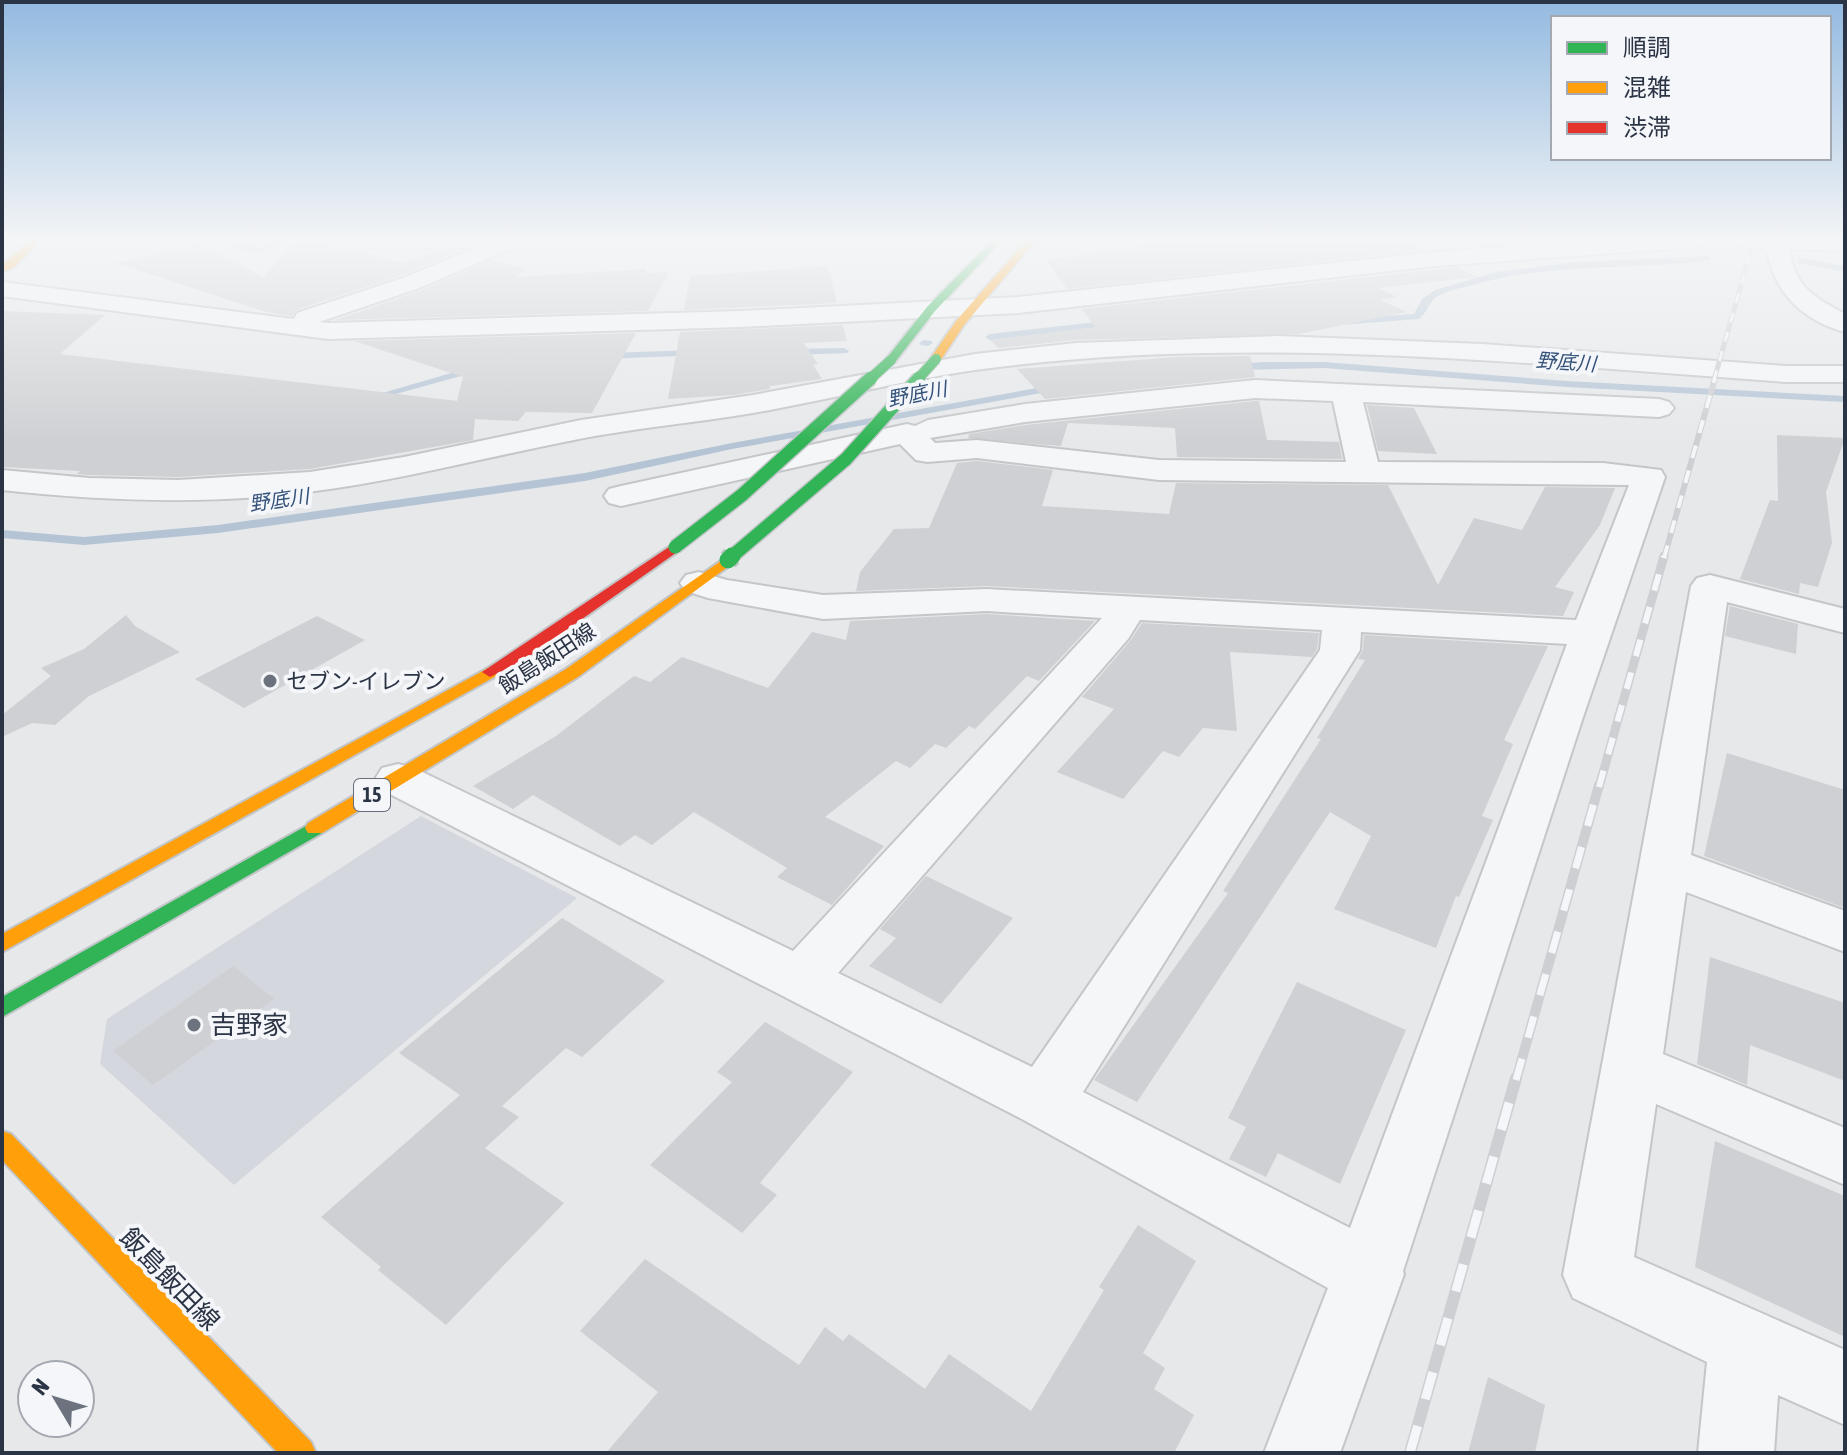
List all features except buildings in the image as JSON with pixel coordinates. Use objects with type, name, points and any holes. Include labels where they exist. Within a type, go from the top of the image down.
[{"type":"main road","name":"飯島飯田線","points":[[2,1008],[276,852],[572,673],[713,572],[846,459],[936,359],[975,308]]},
{"type":"main road","name":"飯島飯田線","points":[[2,944],[515,658],[675,547],[742,495],[891,360],[931,309]]},
{"type":"main road","name":"飯島飯田線","points":[[2,1142],[300,1453]]},
{"type":"street","points":[[145,308],[328,331],[726,319],[944,308]]},
{"type":"street","points":[[281,326],[336,308]]},
{"type":"street","points":[[1815,308],[1845,324]]},
{"type":"street","points":[[2,480],[107,489],[246,489],[350,477],[561,433],[749,405],[973,362],[1062,352],[1163,347],[1411,348],[1786,374],[1845,374]]},
{"type":"street","points":[[621,496],[907,433],[1025,413],[1255,389],[1659,408]]},
{"type":"street","points":[[1346,392],[1365,473]]},
{"type":"street","points":[[907,433],[927,453],[977,449],[1159,470],[1603,473],[1649,477],[1589,633],[1370,1274],[1302,1453]]},
{"type":"street","points":[[713,572],[721,590],[823,607],[987,600],[1589,633]]},
{"type":"street","points":[[1845,621],[1710,586],[1597,1275],[1845,1388]]},
{"type":"street","points":[[801,979],[1114,631],[1129,606]]},
{"type":"street","points":[[1041,1100],[1065,1070],[1340,650],[1342,620]]},
{"type":"street","points":[[398,779],[1041,1100],[1370,1274]]},
{"type":"street","points":[[1664,864],[1845,932]]},
{"type":"street","points":[[1629,1066],[1845,1157]]},
{"type":"street","points":[[1736,1453],[1745,1343]]},
{"type":"shaded area","points":[[421,816],[577,898],[234,1185],[100,1064],[107,1019]]},
{"type":"waterway","points":[[1339,322],[1416,317],[1423,308]]},
{"type":"waterway","points":[[990,337],[1115,323]]},
{"type":"waterway","points":[[789,352],[844,351]]},
{"type":"waterway","points":[[605,356],[698,353]]},
{"type":"waterway","name":"野底川","points":[[1233,367],[1324,365],[1475,378],[1845,399]]},
{"type":"waterway","points":[[374,397],[475,369]]},
{"type":"waterway","name":"野底川","points":[[2,534],[84,541],[218,529],[585,477],[732,446],[1059,387]]},
{"type":"railway","points":[[1714,380],[1735,308]]},
{"type":"railway","points":[[1664,558],[1715,378]]},
{"type":"railway","points":[[1599,787],[1664,556]]},
{"type":"railway","points":[[1516,1080],[1599,785]]},
{"type":"railway","points":[[1410,1453],[1516,1078]]},
{"type":"traffic: fast","points":[[891,360],[932,308]]},
{"type":"traffic: fast","points":[[728,560],[846,459],[936,359]]},
{"type":"traffic: fast","points":[[675,547],[742,495],[891,360]]},
{"type":"traffic: fast","points":[[2,1008],[315,828]]},
{"type":"traffic: slow","points":[[936,359],[973,308]]},
{"type":"traffic: slow","points":[[315,828],[572,673],[728,560]]},
{"type":"traffic: slow","points":[[2,944],[490,672]]},
{"type":"traffic: slow","points":[[2,1142],[300,1453]]},
{"type":"traffic: jam","points":[[490,672],[675,547]]},
{"type":"place","name":"セブン-イレブン","points":[[270,681]]},
{"type":"place","name":"吉野家","points":[[194,1025]]}]
